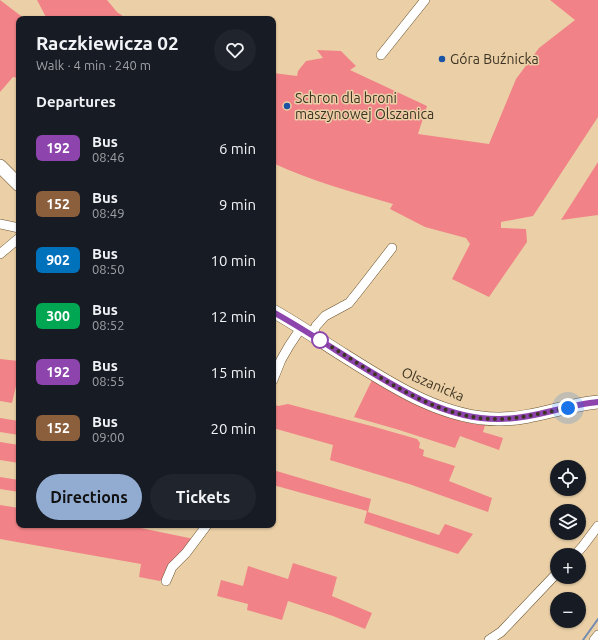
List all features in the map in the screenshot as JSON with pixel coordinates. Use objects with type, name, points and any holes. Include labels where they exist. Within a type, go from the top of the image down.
[{"type":"street","points":[[381,55],[425,0]]},
{"type":"street","points":[[0,166],[16,182]]},
{"type":"street","points":[[0,224],[16,227]]},
{"type":"street","points":[[0,254],[16,241]]},
{"type":"street","points":[[277,359],[289,346],[316,326],[325,316],[349,303],[392,248]]},
{"type":"street","name":"Olszanicka","points":[[276,314],[401,390],[436,406],[471,417],[488,419],[516,418],[598,402]]},
{"type":"street","points":[[581,548],[598,526]]},
{"type":"street","points":[[166,581],[172,567],[186,553],[205,528]]},
{"type":"street","points":[[489,640],[501,632],[550,580]]},
{"type":"street","points":[[594,640],[598,634]]},
{"type":"shaded area","points":[[0,0],[21,16],[16,16],[16,78],[13,77],[0,92]]},
{"type":"shaded area","points":[[37,0],[107,0],[117,12],[123,16],[45,16]]},
{"type":"shaded area","points":[[550,0],[598,0],[598,117],[533,216],[501,222],[501,228],[526,229],[527,242],[489,297],[452,279],[470,244],[466,238],[425,227],[390,209],[393,204],[317,181],[276,164],[276,73],[297,76],[298,71],[306,61],[323,58],[317,50],[341,51],[356,66],[350,70],[427,106],[418,134],[489,144],[516,79],[539,48],[575,20]]},
{"type":"shaded area","points":[[598,162],[598,215],[561,220]]},
{"type":"shaded area","points":[[0,359],[16,361],[16,386],[12,403],[0,401]]},
{"type":"shaded area","points":[[372,380],[421,406],[460,421],[485,425],[483,432],[503,438],[499,450],[460,436],[455,448],[354,417]]},
{"type":"shaded area","points":[[288,404],[417,439],[420,443],[419,448],[424,450],[423,456],[455,466],[449,481],[492,498],[488,512],[409,484],[330,460],[333,445],[276,429],[276,405]]},
{"type":"shaded area","points":[[0,418],[16,421],[16,435],[0,432]]},
{"type":"shaded area","points":[[0,442],[16,445],[16,463],[0,460]]},
{"type":"shaded area","points":[[276,471],[371,499],[368,512],[439,535],[445,524],[473,534],[458,554],[364,523],[367,511],[276,486]]},
{"type":"shaded area","points":[[0,477],[16,480],[16,492],[0,489]]},
{"type":"shaded area","points":[[0,505],[16,508],[16,528],[141,528],[194,539],[164,578],[160,581],[139,577],[141,564],[0,539]]},
{"type":"shaded area","points":[[293,563],[337,577],[332,596],[372,613],[365,629],[333,616],[288,601],[282,620],[247,610],[248,604],[217,596],[221,580],[243,586],[248,566],[288,579]]},
{"type":"waterway","points":[[583,640],[598,619]]},
{"type":"bus line","name":"192","points":[[276,314],[391,384],[436,406],[471,417],[488,419],[516,418],[598,402]]},
{"type":"place","name":"Góra Buźnicka","points":[[442,59]]},
{"type":"place","name":"Schron dla broni maszynowej Olszanica","points":[[287,106]]},
{"type":"route","points":[[320,340],[380,378],[410,394],[436,406],[471,417],[488,419],[516,418],[568,408]]}]
